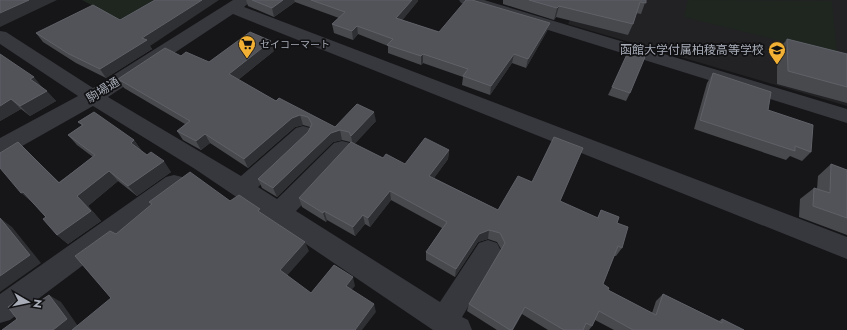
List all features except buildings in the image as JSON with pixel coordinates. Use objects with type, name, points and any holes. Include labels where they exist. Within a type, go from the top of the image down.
[{"type":"street","points":[[467,0],[847,116]]},
{"type":"street","points":[[238,4],[847,248]]},
{"type":"street","name":"駒場通","points":[[0,148],[93,97],[238,4]]},
{"type":"street","points":[[0,36],[93,97],[203,163],[451,325],[488,251]]},
{"type":"street","points":[[241,189],[303,134]]},
{"type":"street","points":[[279,213],[342,149]]},
{"type":"street","points":[[0,310],[203,163]]},
{"type":"shaded area","points":[[82,0],[167,0],[126,24]]},
{"type":"shaded area","name":"函館大学付属柏稜高等学校","points":[[579,0],[847,0],[847,106],[568,24]]},
{"type":"shaded area","points":[[688,0],[832,1],[837,55],[684,17]]},
{"type":"place","name":"セイコーマート","points":[[247,59]]},
{"type":"place","name":"函館大学付属柏稜高等学校","points":[[777,65]]}]
